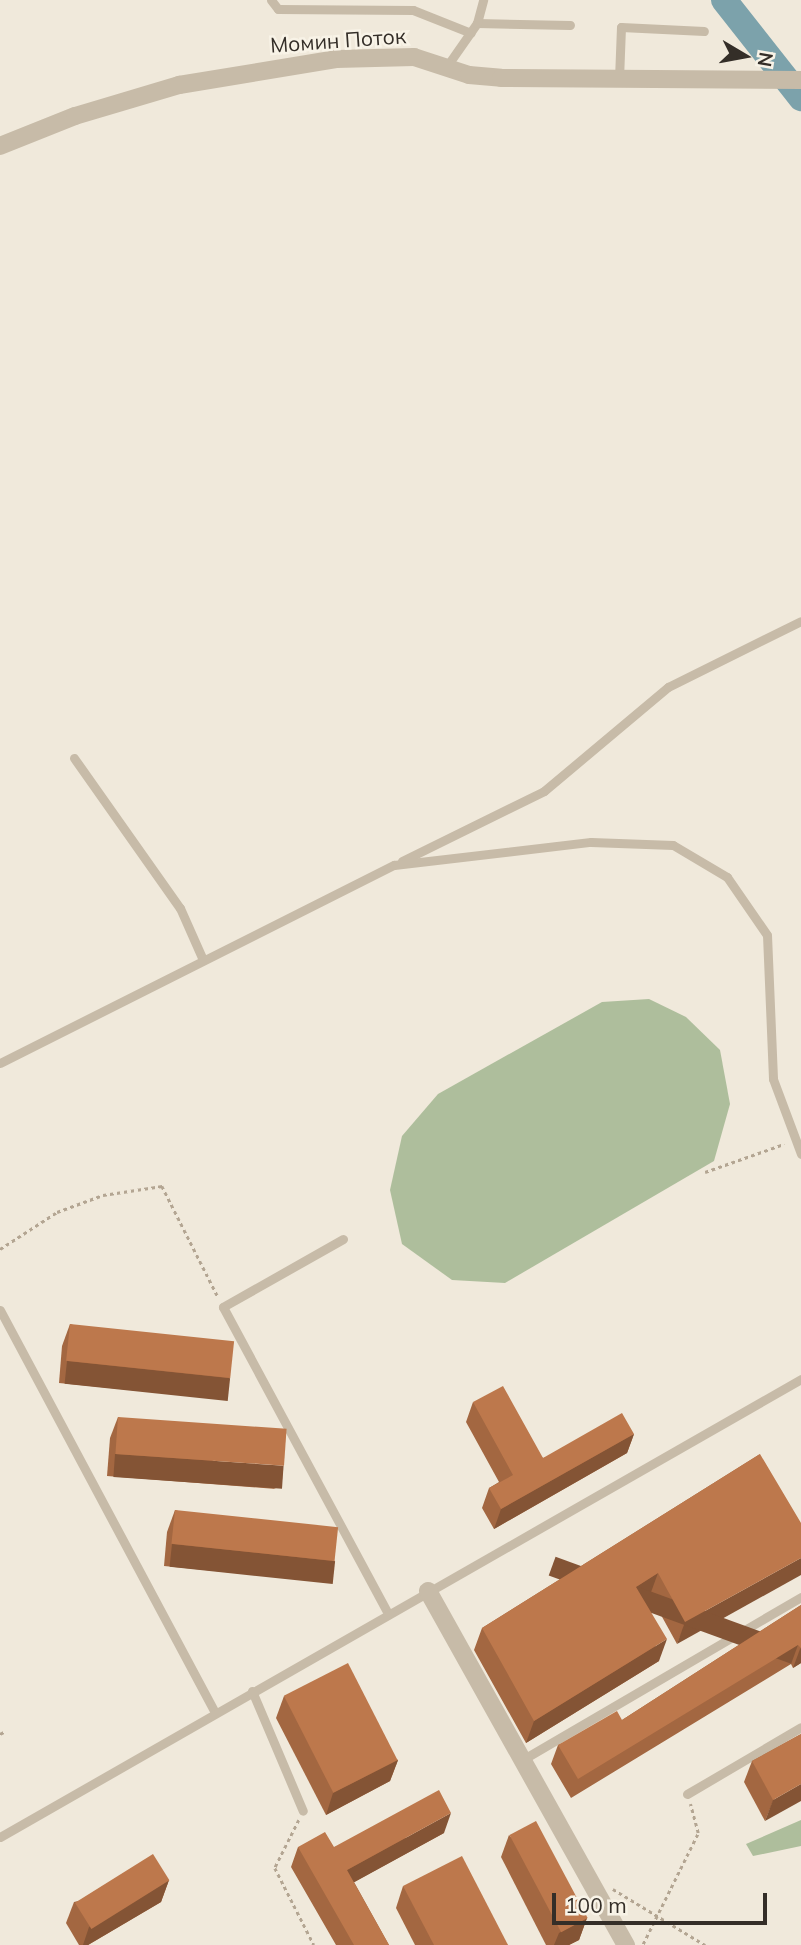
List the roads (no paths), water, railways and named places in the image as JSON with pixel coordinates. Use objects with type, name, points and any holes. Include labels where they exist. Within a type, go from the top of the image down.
[{"type":"street","name":"Момин Поток","points":[[0,146],[50,125],[179,85],[284,64],[414,57],[501,78],[801,80]]},
{"type":"street","points":[[428,1591],[626,1945]]},
{"type":"lane","points":[[271,0],[278,9],[413,10],[471,33]]},
{"type":"lane","points":[[447,66],[477,23],[483,0]]},
{"type":"lane","points":[[477,23],[570,25]]},
{"type":"lane","points":[[619,79],[621,27],[704,31]]},
{"type":"lane","points":[[0,1063],[544,791],[668,687],[801,621]]},
{"type":"lane","points":[[74,758],[180,908],[203,960]]},
{"type":"lane","points":[[394,865],[591,842],[618,842],[673,845],[727,877],[767,934],[773,1079],[793,1140],[801,1154]]},
{"type":"lane","points":[[343,1239],[223,1307],[388,1614]]},
{"type":"lane","points":[[0,1310],[214,1710]]},
{"type":"lane","points":[[0,1837],[214,1710],[801,1380]]},
{"type":"lane","points":[[522,1760],[801,1597]]},
{"type":"lane","points":[[251,1691],[303,1811]]},
{"type":"lane","points":[[687,1794],[801,1727]]},
{"type":"waterway","points":[[724,0],[801,98]]}]
